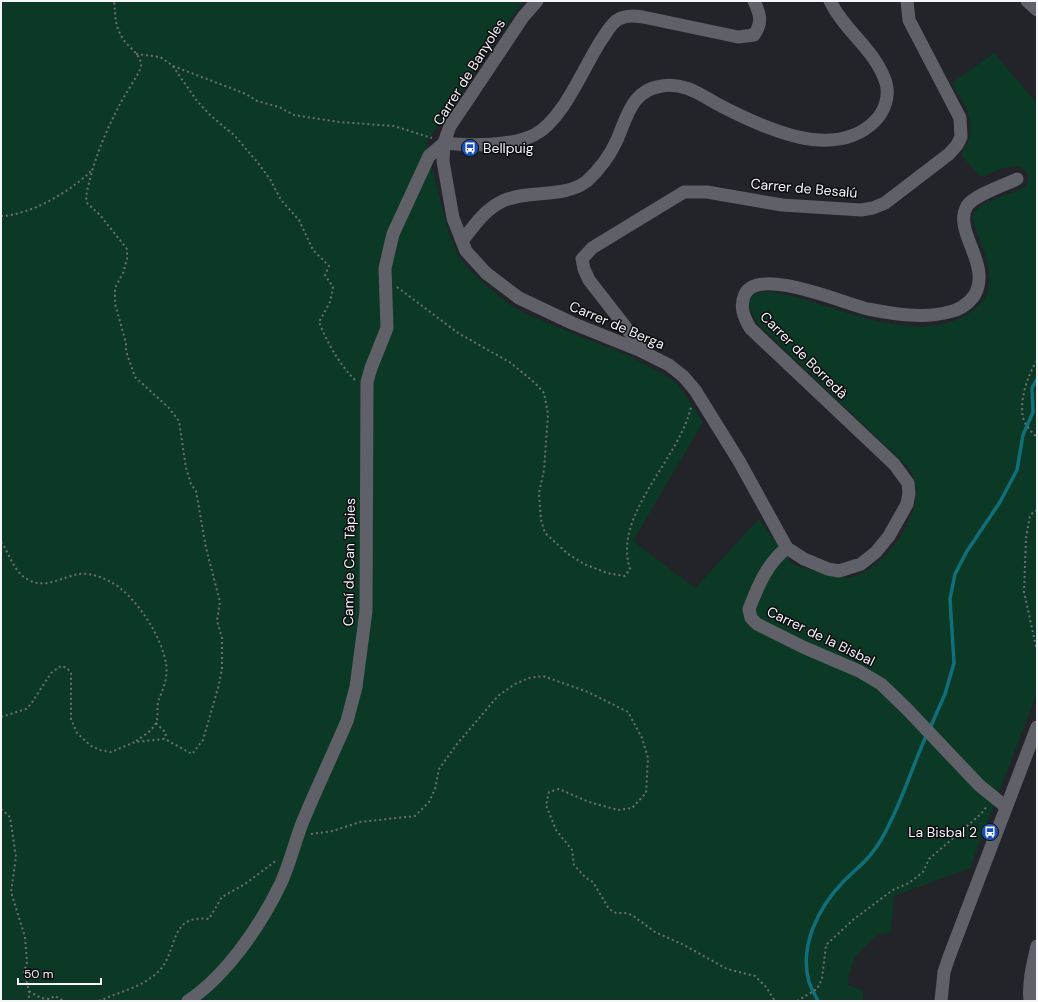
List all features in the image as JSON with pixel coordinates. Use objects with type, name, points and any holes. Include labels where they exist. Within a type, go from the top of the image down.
[{"type":"street","name":"Carrer de Banyoles","points":[[444,143],[450,126],[461,109],[523,17],[537,1]]},
{"type":"street","points":[[444,143],[494,144],[523,139],[535,135],[558,114],[596,48],[612,24],[621,18],[634,16],[643,17],[738,37],[754,35],[759,28],[761,21],[754,1]]},
{"type":"street","points":[[462,241],[486,211],[503,201],[525,195],[560,192],[586,182],[610,154],[632,103],[644,91],[660,86],[683,86],[746,119],[801,138],[832,140],[858,135],[880,116],[888,96],[887,85],[876,59],[843,21],[830,1]]},
{"type":"street","name":"Carrer de Besalú","points":[[646,353],[600,296],[584,269],[582,259],[592,248],[684,192],[707,192],[782,205],[862,210],[873,208],[885,203],[948,154],[957,144],[961,137],[960,118],[909,20],[907,1]]},
{"type":"street","points":[[1027,1],[1037,10]]},
{"type":"street","name":"Carrer de Berga","points":[[444,143],[443,161],[454,218],[466,251],[486,273],[519,298],[572,323],[646,353],[669,364],[683,376],[695,390],[739,461],[787,548]]},
{"type":"street","name":"Camí de Can Tàpies","points":[[188,1001],[203,991],[224,969],[256,925],[281,883],[298,834],[347,721],[356,687],[366,611],[367,390],[368,375],[387,328],[385,277],[388,251],[393,234],[429,156],[444,143]]},
{"type":"street","name":"Carrer de Borredà","points":[[787,548],[804,559],[828,569],[839,571],[861,564],[876,552],[901,517],[907,504],[909,493],[908,484],[894,464],[750,328],[744,317],[742,308],[743,298],[746,291],[753,286],[777,283],[867,309],[931,316],[950,312],[970,301],[979,285],[980,272],[967,234],[964,219],[967,205],[974,199],[1017,179]]},
{"type":"street","name":"Carrer de la Bisbal","points":[[787,548],[778,555],[763,577],[749,609],[751,618],[766,629],[860,670],[880,684],[906,708],[978,785],[1006,807]]},
{"type":"street","points":[[941,1001],[944,972],[949,957],[1037,727]]},
{"type":"street","points":[[1030,1001],[1031,972],[1037,946]]},
{"type":"path","points":[[114,1],[116,26],[124,41],[140,60],[141,66],[126,90],[95,157],[86,197],[87,203],[100,215],[127,249],[126,264],[115,288],[115,304],[126,343],[126,351],[135,376],[169,408],[178,421],[182,448],[192,484],[198,497],[206,548],[220,602],[217,621],[222,638],[222,669],[202,740],[192,754],[165,739],[135,742]]},
{"type":"path","points":[[136,54],[160,57],[172,65],[246,94],[257,101],[279,107],[294,115],[339,122],[394,126],[416,132],[444,143]]},
{"type":"path","points":[[172,65],[197,101],[211,116],[235,136],[258,163],[270,179],[281,200],[299,220],[313,250],[329,266],[325,275],[333,287],[330,302],[319,322],[325,337],[338,358],[354,379],[367,390]]},
{"type":"path","points":[[1,216],[16,214],[53,200],[80,182],[92,170]]},
{"type":"path","points":[[385,277],[458,333],[521,370],[544,393],[548,414],[544,470],[539,493],[541,520],[545,533],[555,544],[568,554],[595,569],[625,576],[630,569],[626,560],[626,546],[632,520],[688,422],[695,390]]},
{"type":"path","points":[[1037,361],[1032,368],[1025,386],[1022,413],[1025,423],[1037,438]]},
{"type":"path","points":[[1037,510],[1030,515],[1026,538],[1024,592],[1037,651]]},
{"type":"path","points":[[1,542],[16,569],[27,579],[42,583],[50,583],[80,574],[94,574],[118,587],[132,601],[152,628],[163,652],[166,665],[164,690],[159,699],[156,723],[149,732],[135,742],[111,752],[100,750],[91,746],[80,737],[71,719],[71,673],[67,668],[61,666],[51,673],[31,704],[26,709],[1,717]]},
{"type":"path","points":[[298,834],[333,831],[360,822],[415,816],[429,802],[435,789],[439,769],[457,744],[498,696],[515,684],[529,678],[543,676],[588,692],[628,712],[642,738],[648,758],[646,793],[632,808],[618,810],[589,802],[559,789],[549,792],[546,804],[550,816],[556,830],[572,850],[574,865],[586,878],[593,882],[609,909],[616,914],[625,913],[632,915],[654,932],[684,945],[727,969],[755,976],[766,987],[775,1001]]},
{"type":"path","points":[[156,723],[166,733],[165,739]]},
{"type":"path","points":[[798,1001],[817,989],[822,979],[826,945],[854,920],[893,890],[909,883],[923,872],[930,859],[980,814],[994,797]]},
{"type":"path","points":[[1,809],[10,817],[10,829],[15,847],[16,856],[11,892],[25,937],[27,954],[24,972],[29,991],[29,1001]]},
{"type":"path","points":[[99,1001],[145,982],[159,971],[167,960],[173,939],[180,927],[188,921],[199,918],[209,919],[222,896],[263,872],[281,856]]},
{"type":"path","points":[[29,991],[41,998],[49,999],[55,996],[64,1001]]},
{"type":"green space","points":[[1,1],[523,1],[426,143],[449,234],[457,253],[469,270],[506,302],[526,314],[631,357],[678,384],[703,422],[633,541],[695,588],[759,519],[782,551],[795,565],[841,578],[860,574],[871,568],[882,559],[901,536],[914,509],[916,495],[914,480],[907,466],[760,326],[752,313],[750,301],[751,297],[756,294],[762,292],[772,292],[789,295],[875,320],[917,326],[937,325],[956,320],[980,304],[986,297],[988,291],[989,273],[985,254],[972,218],[980,207],[986,203],[1023,188],[1027,184],[1028,180],[1026,171],[1021,167],[1015,166],[1001,169],[981,177],[961,155],[967,145],[970,135],[969,118],[966,109],[952,83],[994,53],[1037,103],[1037,693],[970,868],[894,896],[891,932],[875,936],[854,958],[847,985],[863,990],[863,1001],[1,1001]]},
{"type":"waterway","points":[[930,728],[945,694],[954,663],[950,599],[955,574],[967,551],[1000,502],[1017,470],[1023,435],[1033,412],[1032,388],[1037,379]]},
{"type":"waterway","points":[[818,1001],[809,982],[807,968],[809,941],[813,928],[834,892],[877,847],[900,801],[927,734]]},
{"type":"place","name":"Bellpuig","points":[[470,148]]},
{"type":"place","name":"La Bisbal 2","points":[[990,832]]}]
